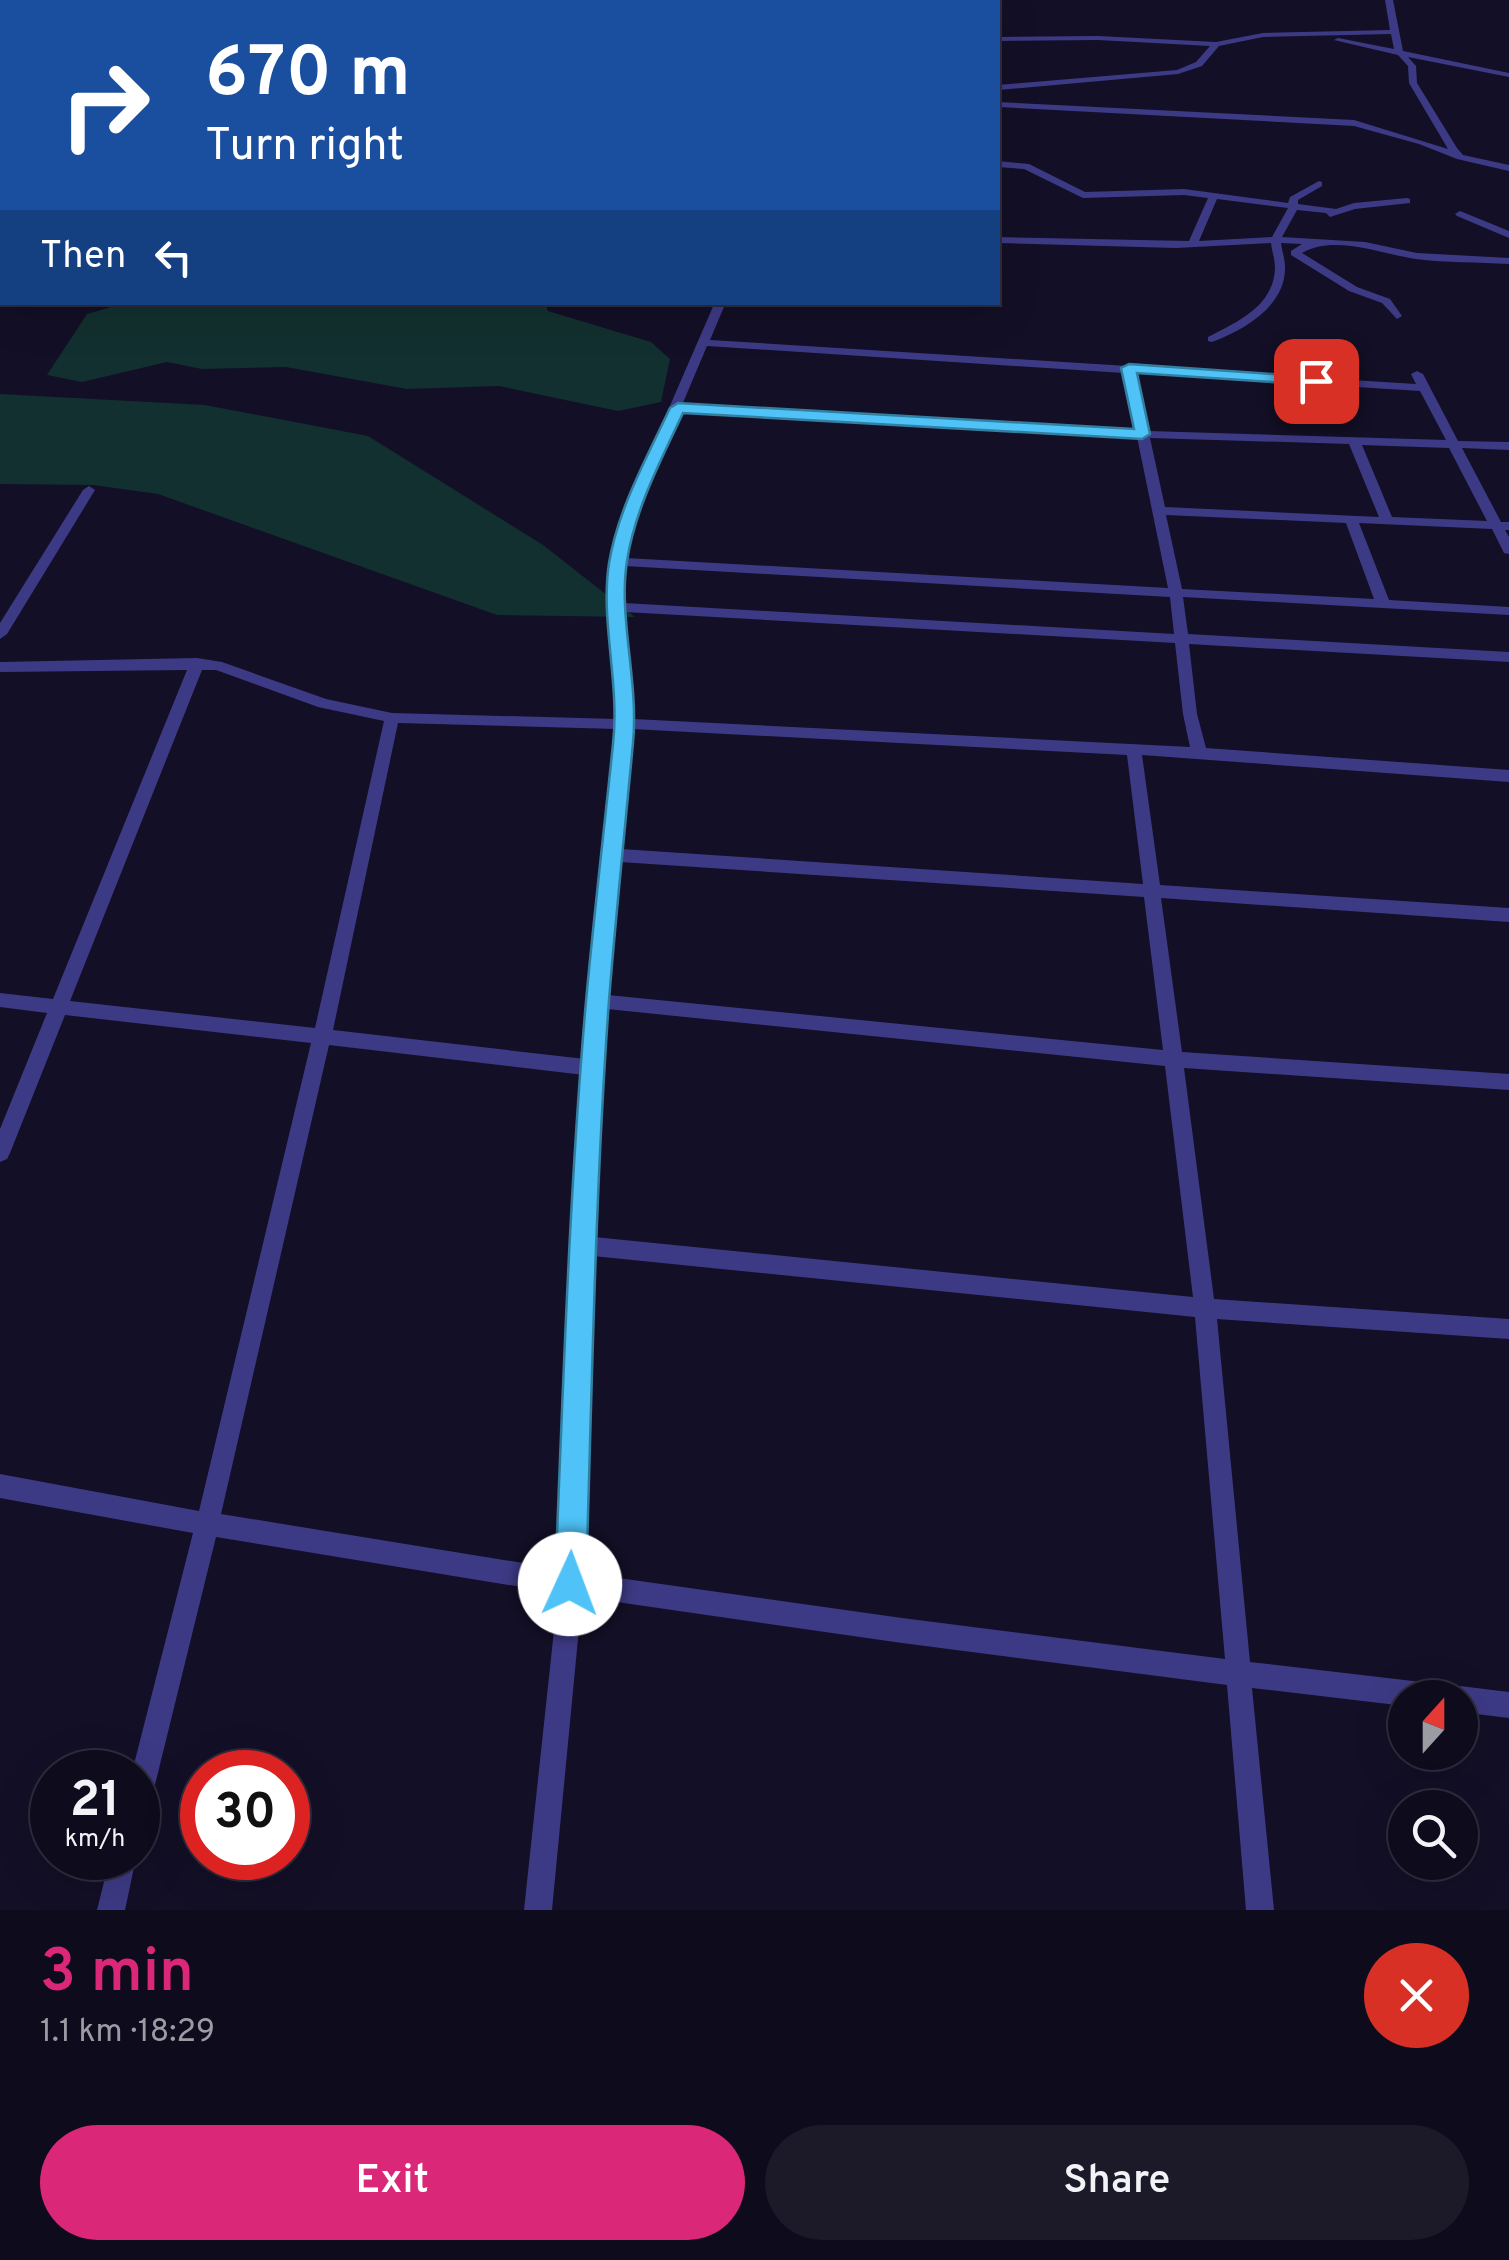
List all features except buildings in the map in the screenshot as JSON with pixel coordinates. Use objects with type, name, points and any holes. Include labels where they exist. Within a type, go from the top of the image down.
[{"type":"street","points":[[1390,0],[1392,32],[1398,50],[1412,66],[1412,83],[1460,157]]},
{"type":"street","points":[[1000,40],[1098,38],[1216,44],[1244,36],[1392,32]]},
{"type":"street","points":[[1310,35],[1509,74]]},
{"type":"street","points":[[1000,88],[1178,72],[1199,64],[1216,44]]},
{"type":"street","points":[[1000,105],[1354,123],[1460,157],[1509,168]]},
{"type":"street","points":[[1000,164],[1036,170],[1083,194],[1162,191],[1338,212]]},
{"type":"street","points":[[1212,339],[1258,316],[1274,294],[1280,266],[1276,240],[1294,208],[1293,199],[1319,184]]},
{"type":"street","points":[[1192,245],[1214,196]]},
{"type":"street","points":[[1286,226],[1354,206],[1408,201]]},
{"type":"street","points":[[1460,214],[1509,235]]},
{"type":"street","points":[[1000,240],[1192,245],[1276,240],[1365,245],[1417,256],[1509,261]]},
{"type":"street","points":[[1315,242],[1296,252],[1354,289],[1386,302],[1397,316]]},
{"type":"street","points":[[538,1910],[570,1584],[582,1245],[598,1000],[626,724],[625,676],[616,606],[618,562],[642,484],[707,343],[720,305]]},
{"type":"street","points":[[707,343],[1424,388]]},
{"type":"street","points":[[1129,368],[1176,592],[1190,714],[1199,753]]},
{"type":"street","points":[[1417,374],[1502,526],[1509,550]]},
{"type":"street","points":[[678,408],[1142,434],[1509,446]]},
{"type":"street","points":[[1354,441],[1387,521]]},
{"type":"street","points":[[0,634],[89,490]]},
{"type":"street","points":[[1160,511],[1502,526]]},
{"type":"street","points":[[1351,520],[1382,602]]},
{"type":"street","points":[[618,562],[1509,611]]},
{"type":"street","points":[[616,606],[1509,657]]},
{"type":"street","points":[[0,1154],[198,663]]},
{"type":"street","points":[[0,667],[217,665],[323,703],[392,718],[626,724],[1199,753],[1509,776]]},
{"type":"street","points":[[151,1750],[324,1039],[392,718]]},
{"type":"street","points":[[1134,750],[1205,1308],[1260,1910]]},
{"type":"street","points":[[613,855],[1509,915]]},
{"type":"street","points":[[0,1000],[594,1068]]},
{"type":"street","points":[[598,1000],[1173,1059],[1509,1082]]},
{"type":"street","points":[[582,1245],[1205,1308],[1509,1329]]},
{"type":"street","points":[[0,1486],[208,1525],[570,1584],[1388,1691]]},
{"type":"street","points":[[1478,1701],[1509,1704]]},
{"type":"street","points":[[111,1910],[118,1880]]},
{"type":"green space","points":[[118,305],[546,305],[548,311],[651,342],[670,359],[661,402],[618,411],[499,386],[407,389],[286,367],[202,369],[167,362],[82,382],[47,375],[87,314]]},
{"type":"green space","points":[[0,394],[205,405],[368,436],[543,545],[635,617],[497,615],[158,494],[93,485],[0,484]]},
{"type":"route","points":[[570,1584],[582,1245],[598,1000],[626,724],[625,676],[616,606],[618,562],[642,484],[678,408],[1142,434],[1129,368],[1316,381]]}]
